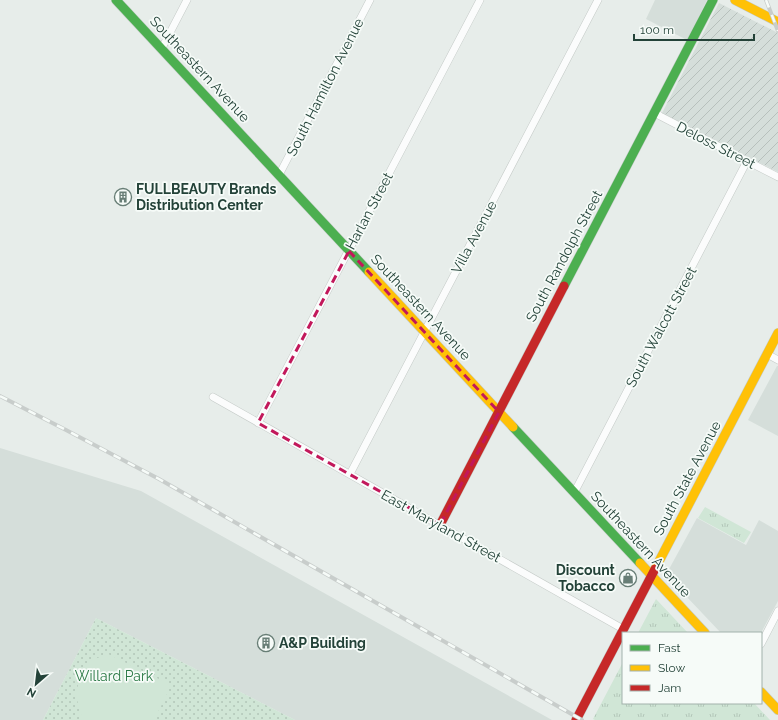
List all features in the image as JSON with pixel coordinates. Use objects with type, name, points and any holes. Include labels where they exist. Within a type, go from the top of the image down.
[{"type":"street","name":"Southeastern Avenue","points":[[116,0],[704,632]]},
{"type":"street","points":[[162,48],[186,0]]},
{"type":"street","name":"South Hamilton Avenue","points":[[279,175],[370,0]]},
{"type":"street","name":"Harlan Street","points":[[258,423],[480,0]]},
{"type":"street","name":"Villa Avenue","points":[[350,474],[598,0]]},
{"type":"street","name":"South Randolph Street","points":[[440,525],[713,0]]},
{"type":"street","points":[[735,0],[778,22]]},
{"type":"street","name":"Deloss Street","points":[[655,112],[660,116],[778,177]]},
{"type":"street","name":"South Walcott Street","points":[[574,493],[747,161]]},
{"type":"street","name":"South State Avenue","points":[[622,632],[778,333]]},
{"type":"street","points":[[767,354],[778,360]]},
{"type":"street","name":"East Maryland Street","points":[[213,397],[624,629]]},
{"type":"street","points":[[762,642],[778,611]]},
{"type":"street","name":"South State Avenue","points":[[576,720],[622,633]]},
{"type":"street","points":[[762,693],[778,710]]},
{"type":"highlighted area","points":[[349,251],[499,412],[440,525],[258,423]]},
{"type":"shaded area","points":[[655,0],[707,0],[687,40],[646,19]]},
{"type":"shaded area","points":[[719,3],[778,33],[778,172],[662,113]]},
{"type":"shaded area","points":[[778,366],[778,436],[748,420]]},
{"type":"shaded area","points":[[0,448],[141,491],[552,720],[295,720],[96,618],[43,720],[0,720]]},
{"type":"shaded area","points":[[697,518],[746,545],[759,520],[778,531],[778,601],[762,632],[720,632],[667,576],[668,571]]},
{"type":"green space","points":[[705,507],[751,532],[744,543],[698,518]]},
{"type":"green space","points":[[656,599],[687,632],[639,632]]},
{"type":"green space","name":"Willard Park","points":[[96,618],[295,720],[43,720]]},
{"type":"green space","points":[[108,654],[167,683],[168,692],[154,720],[84,720],[80,713],[76,694],[80,677],[92,660]]},
{"type":"green space","points":[[622,664],[622,704],[755,704],[770,720],[595,720],[593,719]]},
{"type":"railway","points":[[766,0],[778,31]]},
{"type":"railway","points":[[0,396],[159,479],[582,720]]},
{"type":"traffic: fast","points":[[116,0],[369,272]]},
{"type":"traffic: fast","points":[[564,286],[713,0]]},
{"type":"traffic: fast","points":[[513,427],[640,563]]},
{"type":"traffic: slow","points":[[735,0],[778,22]]},
{"type":"traffic: slow","points":[[369,272],[513,427]]},
{"type":"traffic: slow","points":[[655,569],[778,333]]},
{"type":"traffic: slow","points":[[640,563],[704,632]]},
{"type":"traffic: slow","points":[[762,693],[778,710]]},
{"type":"traffic: jam","points":[[440,525],[564,286]]},
{"type":"traffic: jam","points":[[622,632],[655,569]]},
{"type":"traffic: jam","points":[[576,720],[622,632]]},
{"type":"place","name":"FULLBEAUTY Brands Distribution Center","points":[[123,197]]},
{"type":"place","name":"Discount Tobacco","points":[[628,578]]},
{"type":"place","name":"A&P Building","points":[[266,643]]}]
